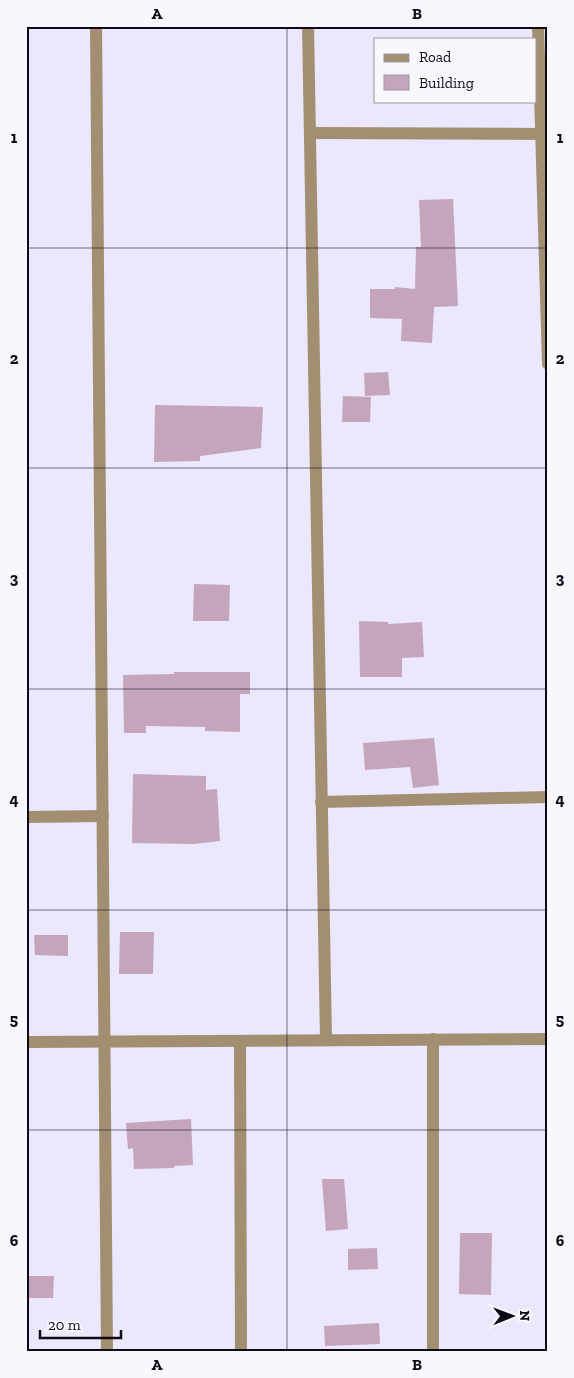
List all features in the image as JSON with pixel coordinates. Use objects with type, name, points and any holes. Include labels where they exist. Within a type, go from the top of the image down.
[{"type":"street","points":[[96,26],[107,1352]]},
{"type":"street","points":[[308,26],[326,1040]]},
{"type":"street","points":[[538,26],[545,134],[548,364]]},
{"type":"street","points":[[310,133],[545,134]]},
{"type":"street","points":[[321,802],[548,797]]},
{"type":"street","points":[[26,817],[102,816]]},
{"type":"street","points":[[26,1042],[548,1038]]},
{"type":"street","points":[[433,1040],[433,1352]]},
{"type":"street","points":[[240,1041],[241,1352]]},
{"type":"building","points":[[453,199],[458,306],[434,307],[432,343],[401,341],[402,319],[370,318],[370,289],[395,289],[395,287],[415,289],[416,247],[421,247],[419,200]]},
{"type":"building","points":[[388,372],[390,395],[365,396],[364,373]]},
{"type":"building","points":[[343,396],[371,397],[370,422],[342,422]]},
{"type":"building","points":[[155,405],[263,407],[261,448],[200,456],[200,461],[154,462]]},
{"type":"building","points":[[194,584],[230,585],[229,621],[193,621]]},
{"type":"building","points":[[359,621],[388,622],[388,624],[422,622],[424,657],[402,658],[402,677],[360,677]]},
{"type":"building","points":[[174,672],[250,672],[250,694],[240,694],[240,732],[205,731],[205,727],[146,726],[146,733],[124,733],[123,675],[174,674]]},
{"type":"building","points":[[434,738],[439,785],[413,788],[410,767],[365,770],[363,743]]},
{"type":"building","points":[[133,774],[206,776],[206,790],[217,789],[220,841],[194,844],[132,843]]},
{"type":"building","points":[[120,932],[154,932],[153,974],[119,974]]},
{"type":"building","points":[[34,935],[68,935],[68,956],[35,955]]},
{"type":"building","points":[[191,1119],[193,1165],[174,1166],[174,1168],[134,1169],[133,1148],[128,1149],[126,1123]]},
{"type":"building","points":[[322,1179],[344,1179],[348,1229],[326,1231]]},
{"type":"building","points":[[460,1233],[492,1233],[491,1295],[459,1294]]},
{"type":"building","points":[[377,1248],[378,1269],[348,1270],[348,1249]]},
{"type":"building","points":[[26,1276],[54,1276],[53,1298],[26,1298]]},
{"type":"building","points":[[379,1323],[380,1344],[325,1346],[324,1326]]}]
